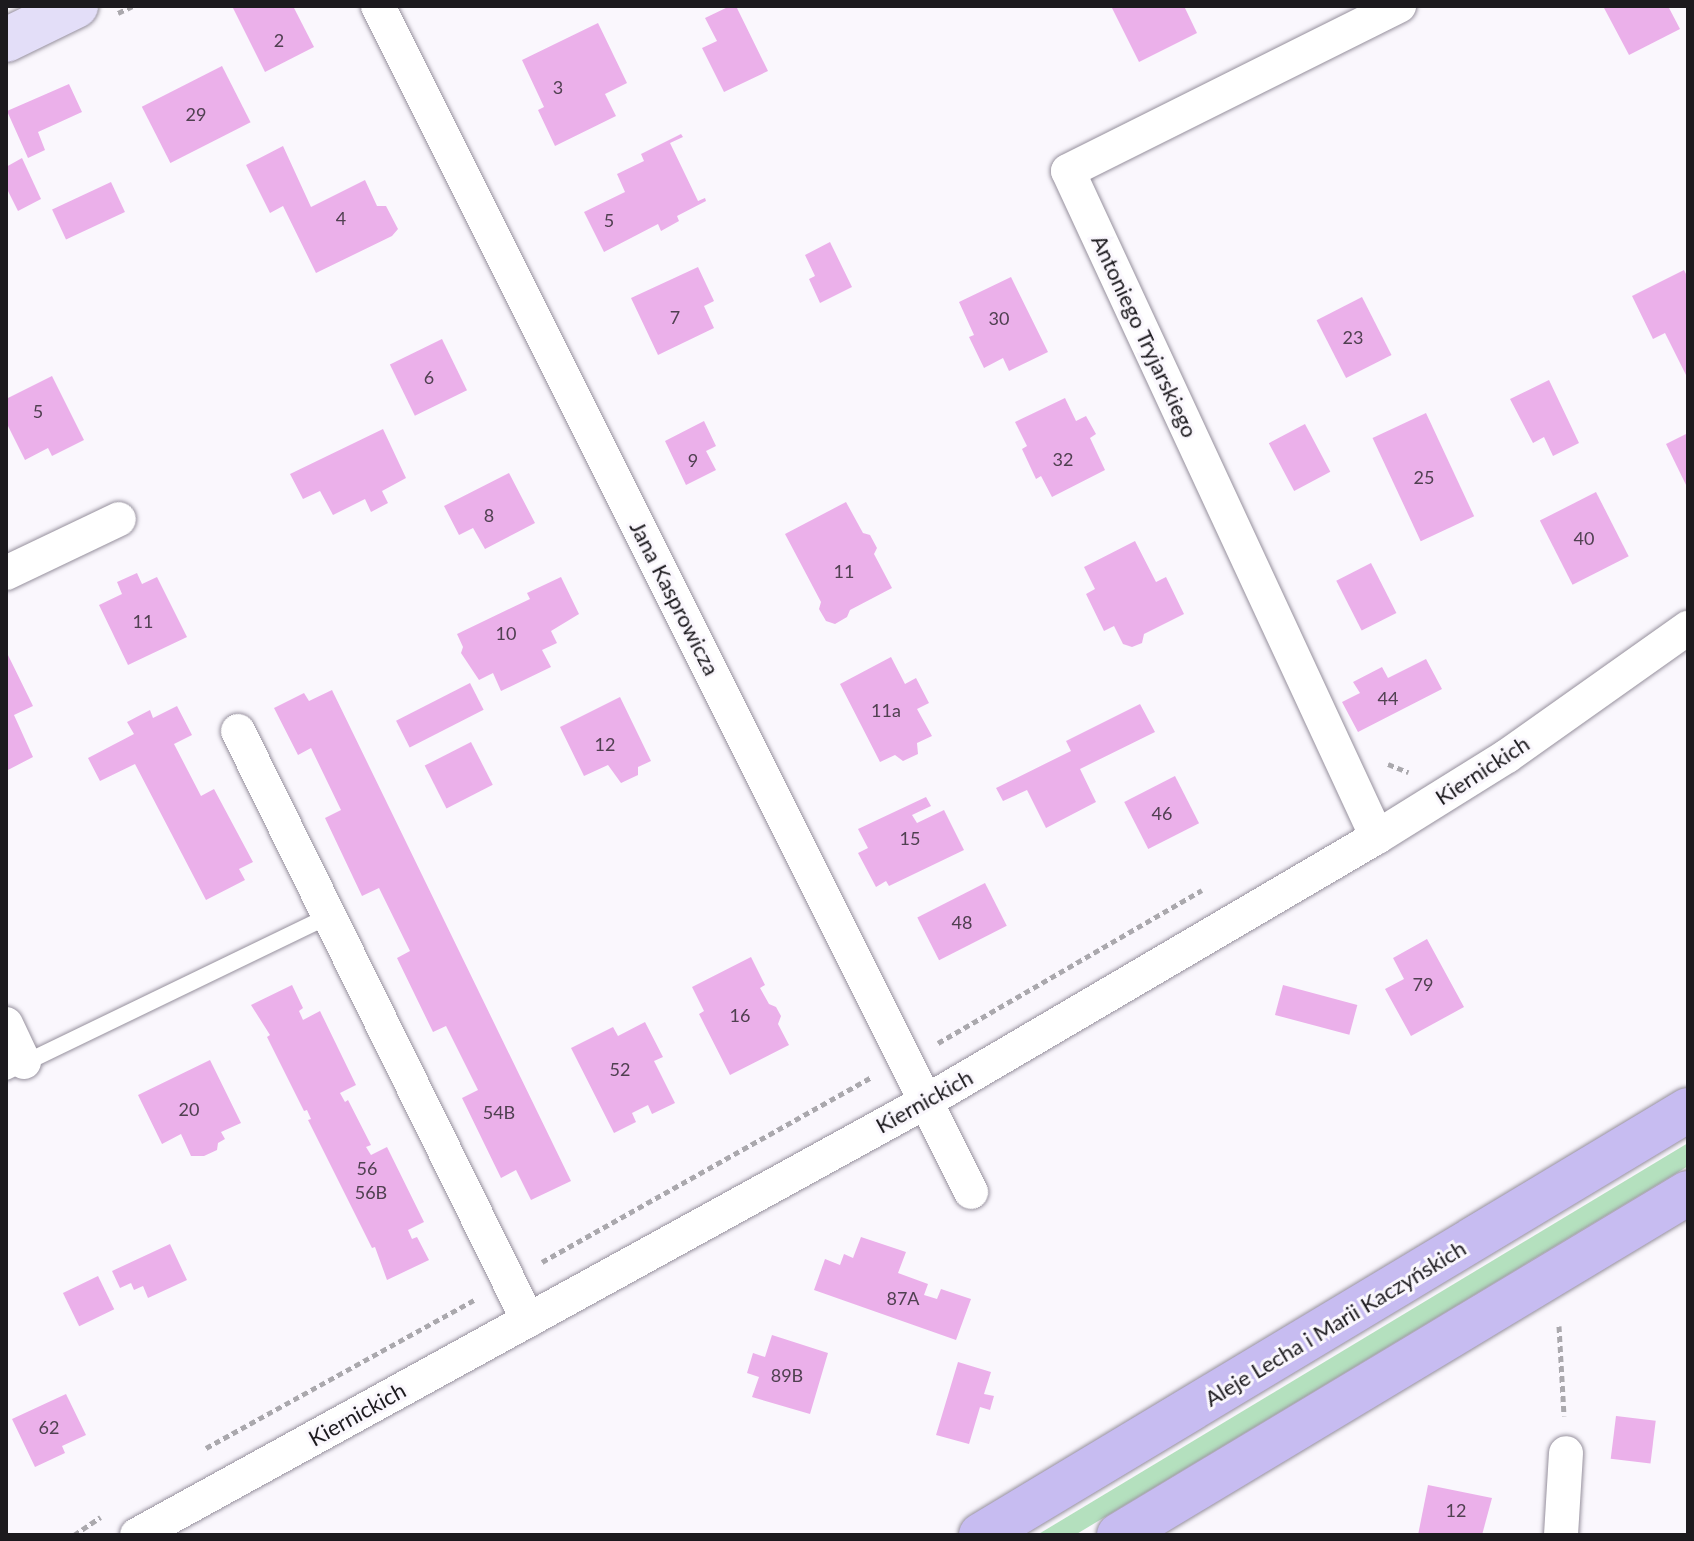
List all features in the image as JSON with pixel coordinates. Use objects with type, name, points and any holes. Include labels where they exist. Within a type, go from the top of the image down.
[{"type":"main road","name":"Aleje Lecha i Marii Kaczyńskich","points":[[981,1535],[1688,1110]]},
{"type":"main road","points":[[1119,1535],[1688,1193]]},
{"type":"street","points":[[6,40],[76,6]]},
{"type":"street","name":"Jana Kasprowicza","points":[[378,6],[971,1192]]},
{"type":"street","name":"Antoniego Tryjarskiego","points":[[1377,837],[1068,171],[1399,6]]},
{"type":"street","points":[[6,573],[119,519]]},
{"type":"street","name":"Kiernickich","points":[[137,1535],[927,1101],[1377,837],[1507,756],[1688,628]]},
{"type":"street","points":[[238,731],[528,1320]]},
{"type":"street","points":[[6,1024],[15,1067]]},
{"type":"street","points":[[1561,1535],[1566,1453]]},
{"type":"lane","points":[[15,1067],[329,916]]},
{"type":"path","points":[[1559,1326],[1566,1453]]},
{"type":"green space","points":[[1688,1143],[1688,1166],[1680,1171],[1075,1535],[1037,1535]]},
{"type":"building","points":[[232,6],[293,6],[314,47],[265,72]]},
{"type":"building","points":[[736,6],[768,71],[724,92],[702,48],[717,41],[705,18]]},
{"type":"building","points":[[1111,6],[1184,6],[1197,33],[1139,62]]},
{"type":"building","points":[[1603,6],[1668,6],[1680,29],[1629,55]]},
{"type":"building","points":[[598,23],[627,83],[605,94],[616,116],[555,146],[538,110],[544,107],[522,60]]},
{"type":"building","points":[[222,66],[251,122],[170,163],[142,107]]},
{"type":"building","points":[[69,84],[82,112],[38,132],[45,150],[28,158],[7,111]]},
{"type":"building","points":[[681,134],[683,137],[670,143],[698,201],[705,198],[706,201],[677,216],[679,221],[661,231],[658,224],[604,252],[584,212],[625,192],[617,174],[644,161],[641,154]]},
{"type":"building","points":[[283,146],[311,207],[365,180],[377,206],[386,206],[398,229],[392,236],[316,273],[283,206],[270,213],[246,165]]},
{"type":"building","points":[[22,158],[41,199],[18,211],[6,187],[6,167]]},
{"type":"building","points":[[111,182],[125,212],[66,239],[52,209]]},
{"type":"building","points":[[830,242],[852,287],[820,303],[809,279],[815,276],[805,255]]},
{"type":"building","points":[[698,267],[714,301],[704,306],[714,328],[658,355],[631,298]]},
{"type":"building","points":[[1684,270],[1688,278],[1688,379],[1665,333],[1653,339],[1632,296]]},
{"type":"building","points":[[1011,277],[1048,352],[1009,371],[1003,358],[984,368],[969,337],[974,335],[959,302]]},
{"type":"building","points":[[1362,297],[1392,355],[1346,378],[1317,320]]},
{"type":"building","points":[[442,339],[467,390],[415,416],[390,364]]},
{"type":"building","points":[[52,376],[84,440],[52,456],[48,448],[25,460],[6,422],[6,399]]},
{"type":"building","points":[[1549,380],[1579,443],[1553,456],[1544,437],[1533,443],[1510,399]]},
{"type":"building","points":[[1065,398],[1076,421],[1086,416],[1096,434],[1090,438],[1105,470],[1052,497],[1041,476],[1036,479],[1022,449],[1027,446],[1015,422]]},
{"type":"building","points":[[1426,413],[1474,516],[1421,541],[1373,438]]},
{"type":"building","points":[[704,421],[716,446],[706,451],[716,470],[686,485],[665,441]]},
{"type":"building","points":[[1305,424],[1330,472],[1294,491],[1269,443]]},
{"type":"building","points":[[383,429],[406,478],[382,491],[388,503],[371,512],[365,499],[333,515],[320,491],[303,499],[290,474]]},
{"type":"building","points":[[1688,433],[1688,489],[1666,444]]},
{"type":"building","points":[[509,473],[535,523],[485,549],[473,528],[459,535],[444,506]]},
{"type":"building","points":[[1596,492],[1629,556],[1573,585],[1540,521]]},
{"type":"building","points":[[846,502],[863,533],[870,535],[877,548],[874,554],[892,588],[850,610],[847,617],[835,624],[826,621],[819,609],[821,602],[785,534]]},
{"type":"building","points":[[1135,541],[1156,582],[1166,577],[1184,614],[1144,634],[1142,643],[1132,647],[1123,644],[1114,626],[1104,631],[1086,594],[1095,589],[1084,567]]},
{"type":"building","points":[[1371,563],[1396,613],[1362,631],[1336,581]]},
{"type":"building","points":[[137,573],[142,584],[157,577],[187,637],[128,665],[99,605],[122,594],[117,582]]},
{"type":"building","points":[[561,577],[579,614],[551,631],[557,643],[542,650],[551,667],[501,691],[493,673],[479,680],[461,653],[463,647],[457,634],[530,599],[527,593]]},
{"type":"building","points":[[6,651],[33,706],[14,715],[33,757],[6,771]]},
{"type":"building","points":[[891,657],[905,684],[916,678],[929,703],[917,709],[932,736],[917,743],[918,754],[903,761],[895,755],[880,762],[840,684]]},
{"type":"building","points":[[1426,659],[1442,689],[1358,732],[1342,702],[1360,693],[1353,682],[1382,667],[1388,678]]},
{"type":"building","points":[[470,683],[484,710],[410,747],[396,721]]},
{"type":"building","points":[[332,690],[571,1181],[531,1200],[516,1170],[501,1178],[462,1098],[478,1090],[446,1026],[433,1032],[397,958],[410,951],[379,888],[362,896],[325,818],[341,810],[311,748],[298,755],[274,708],[304,693],[309,701]]},
{"type":"building","points":[[620,697],[651,761],[638,767],[638,775],[621,783],[608,765],[584,776],[560,727]]},
{"type":"building","points":[[1140,704],[1155,732],[1080,769],[1096,802],[1046,828],[1027,790],[1003,801],[996,788],[1071,751],[1066,741]]},
{"type":"building","points":[[177,706],[192,735],[174,744],[201,796],[214,789],[253,862],[239,869],[245,880],[206,900],[135,764],[100,781],[88,758],[134,734],[127,722],[150,710],[153,718]]},
{"type":"building","points":[[471,742],[493,785],[446,808],[425,766]]},
{"type":"building","points":[[1175,776],[1199,823],[1148,849],[1124,802]]},
{"type":"building","points":[[926,797],[931,806],[912,815],[917,823],[944,810],[964,850],[889,886],[886,881],[876,887],[858,853],[868,848],[858,829]]},
{"type":"building","points":[[985,883],[1007,926],[939,960],[917,918]]},
{"type":"building","points":[[1427,939],[1464,1007],[1411,1036],[1385,989],[1404,979],[1393,958]]},
{"type":"building","points":[[751,957],[765,985],[760,988],[781,1016],[778,1024],[789,1045],[730,1075],[699,1014],[704,1011],[692,987]]},
{"type":"building","points":[[292,985],[303,1008],[299,1011],[303,1020],[320,1011],[356,1085],[340,1093],[345,1102],[348,1100],[371,1145],[366,1147],[371,1155],[387,1147],[424,1222],[408,1230],[412,1239],[417,1237],[429,1260],[387,1280],[375,1247],[372,1248],[308,1120],[311,1119],[307,1110],[304,1111],[267,1037],[270,1035],[251,1005]]},
{"type":"building","points":[[1283,985],[1357,1005],[1349,1035],[1275,1015]]},
{"type":"building","points":[[645,1022],[663,1057],[654,1061],[675,1103],[652,1114],[648,1105],[632,1113],[636,1122],[614,1133],[571,1048],[613,1027],[618,1036]]},
{"type":"building","points":[[210,1060],[241,1123],[221,1132],[225,1139],[218,1143],[217,1150],[204,1156],[191,1156],[181,1134],[162,1144],[138,1095]]},
{"type":"building","points":[[861,1237],[906,1252],[898,1273],[928,1284],[924,1295],[937,1299],[941,1289],[971,1299],[956,1340],[814,1290],[825,1259],[840,1265],[844,1254],[853,1258]]},
{"type":"building","points":[[170,1244],[187,1280],[148,1298],[143,1286],[134,1290],[131,1283],[120,1288],[112,1271]]},
{"type":"building","points":[[98,1276],[114,1309],[79,1326],[63,1293]]},
{"type":"building","points":[[772,1335],[828,1353],[810,1414],[752,1397],[759,1377],[747,1373],[753,1353],[765,1357]]},
{"type":"building","points":[[958,1362],[991,1372],[984,1394],[994,1396],[990,1410],[980,1407],[969,1444],[936,1435]]},
{"type":"building","points":[[66,1394],[86,1435],[62,1446],[65,1453],[35,1467],[12,1419]]},
{"type":"building","points":[[1616,1416],[1656,1421],[1650,1464],[1611,1459]]},
{"type":"building","points":[[1428,1485],[1492,1498],[1482,1535],[1418,1535]]}]
